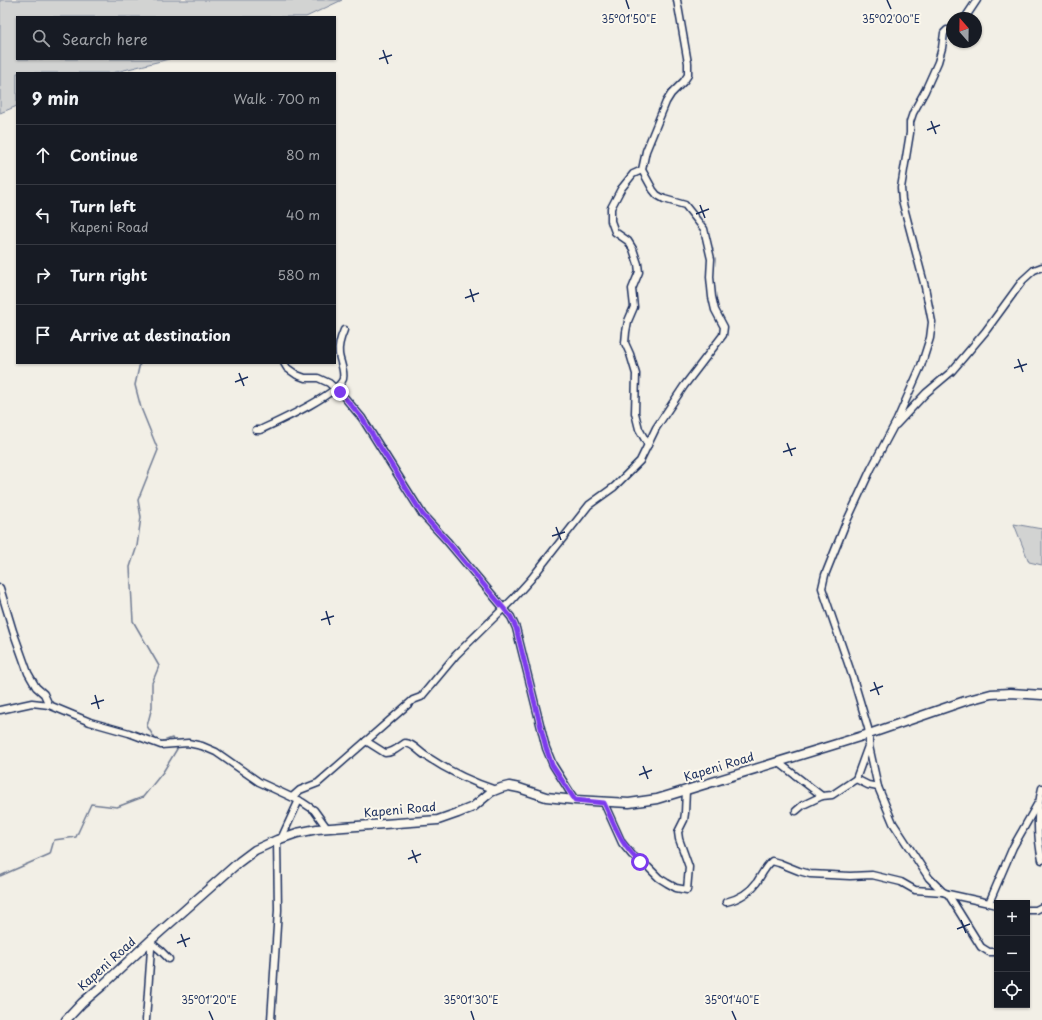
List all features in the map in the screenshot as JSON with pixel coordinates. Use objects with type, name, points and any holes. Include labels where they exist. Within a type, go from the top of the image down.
[{"type":"main road","name":"Kapeni Road","points":[[66,1020],[82,1003],[239,862],[255,850],[297,833],[328,828],[438,820],[473,807],[496,790],[509,786],[546,798],[604,803],[629,803],[657,799],[869,734],[991,694],[1010,693],[1042,695]]},
{"type":"street","points":[[292,798],[300,790],[318,783],[413,700],[421,697],[456,655],[531,579],[589,505],[614,486],[640,461],[656,428],[680,392],[721,339],[724,330],[723,323],[717,316],[713,304],[710,277],[711,259],[704,229],[685,205],[664,199],[657,195],[642,170],[646,151],[666,102],[688,75],[688,63],[682,37],[677,0]]},
{"type":"street","points":[[969,12],[977,0]]},
{"type":"street","points":[[796,811],[803,805],[822,796],[832,795],[856,779],[868,746],[869,734],[853,678],[822,586],[852,509],[893,428],[921,366],[930,338],[932,322],[925,287],[902,200],[901,188],[910,122],[913,113],[931,80],[938,62],[944,33],[946,31]]},
{"type":"street","points":[[642,170],[633,174],[621,189],[611,208],[611,221],[615,232],[628,241],[633,249],[640,272],[632,290],[634,307],[628,321],[625,343],[636,374],[635,413],[639,429],[648,445]]},
{"type":"street","points":[[893,428],[926,394],[951,372],[985,332],[1023,280],[1034,270],[1042,267]]},
{"type":"street","points":[[256,430],[260,430],[297,411],[336,388],[343,379],[339,348],[344,330]]},
{"type":"street","points":[[285,364],[287,368],[297,375],[305,378],[318,378],[329,383],[345,398],[362,418],[423,515],[504,607],[511,617],[516,628],[546,748],[552,765],[575,800]]},
{"type":"street","points":[[0,588],[13,632],[28,673],[36,687],[44,694],[49,705]]},
{"type":"street","points":[[0,710],[32,703],[49,705],[90,722],[161,744],[188,743],[202,746],[216,752],[259,782],[299,800],[314,810],[328,828]]},
{"type":"street","points":[[366,740],[385,753],[392,752],[405,742],[409,743],[425,756],[478,784],[496,790]]},
{"type":"street","points":[[868,746],[878,786],[894,823],[929,878],[946,893],[980,947],[989,952],[994,952]]},
{"type":"street","points":[[778,762],[822,796]]},
{"type":"street","points":[[856,779],[868,785],[878,786]]},
{"type":"street","points":[[989,904],[1013,847],[1038,803],[1042,788]]},
{"type":"street","points":[[604,803],[622,843],[632,855],[648,866],[659,878],[676,888],[687,890],[689,867],[678,832],[684,820],[686,790]]},
{"type":"street","points":[[271,1020],[278,910],[279,839],[299,800]]},
{"type":"street","points":[[1038,803],[1038,835],[1042,860]]},
{"type":"street","points":[[726,902],[737,900],[754,886],[772,861],[810,874],[850,876],[872,875],[901,882],[915,890],[946,893],[994,905]]},
{"type":"street","points":[[1030,910],[1036,910],[1042,907]]},
{"type":"street","points":[[151,941],[169,959]]},
{"type":"street","points":[[146,1020],[151,941]]},
{"type":"shaded area","points":[[0,0],[342,0],[308,16],[16,16],[16,60],[165,60],[116,72],[16,72],[16,106],[0,113]]},
{"type":"shaded area","points":[[1014,524],[1042,529],[1042,565],[1029,562]]},
{"type":"waterway","points":[[140,364],[135,385],[141,408],[158,450],[138,500],[141,517],[137,546],[130,567],[133,621],[159,666],[152,683],[152,707],[147,726],[157,742]]},
{"type":"waterway","points":[[161,742],[172,738],[175,743]]},
{"type":"waterway","points":[[0,876],[50,854],[54,840],[76,837],[91,804],[117,807],[143,797],[163,772],[177,749],[176,746]]},
{"type":"route","points":[[340,392],[362,418],[423,515],[504,607],[511,617],[516,628],[539,723],[552,765],[575,800],[604,803],[622,843],[640,862]]}]
